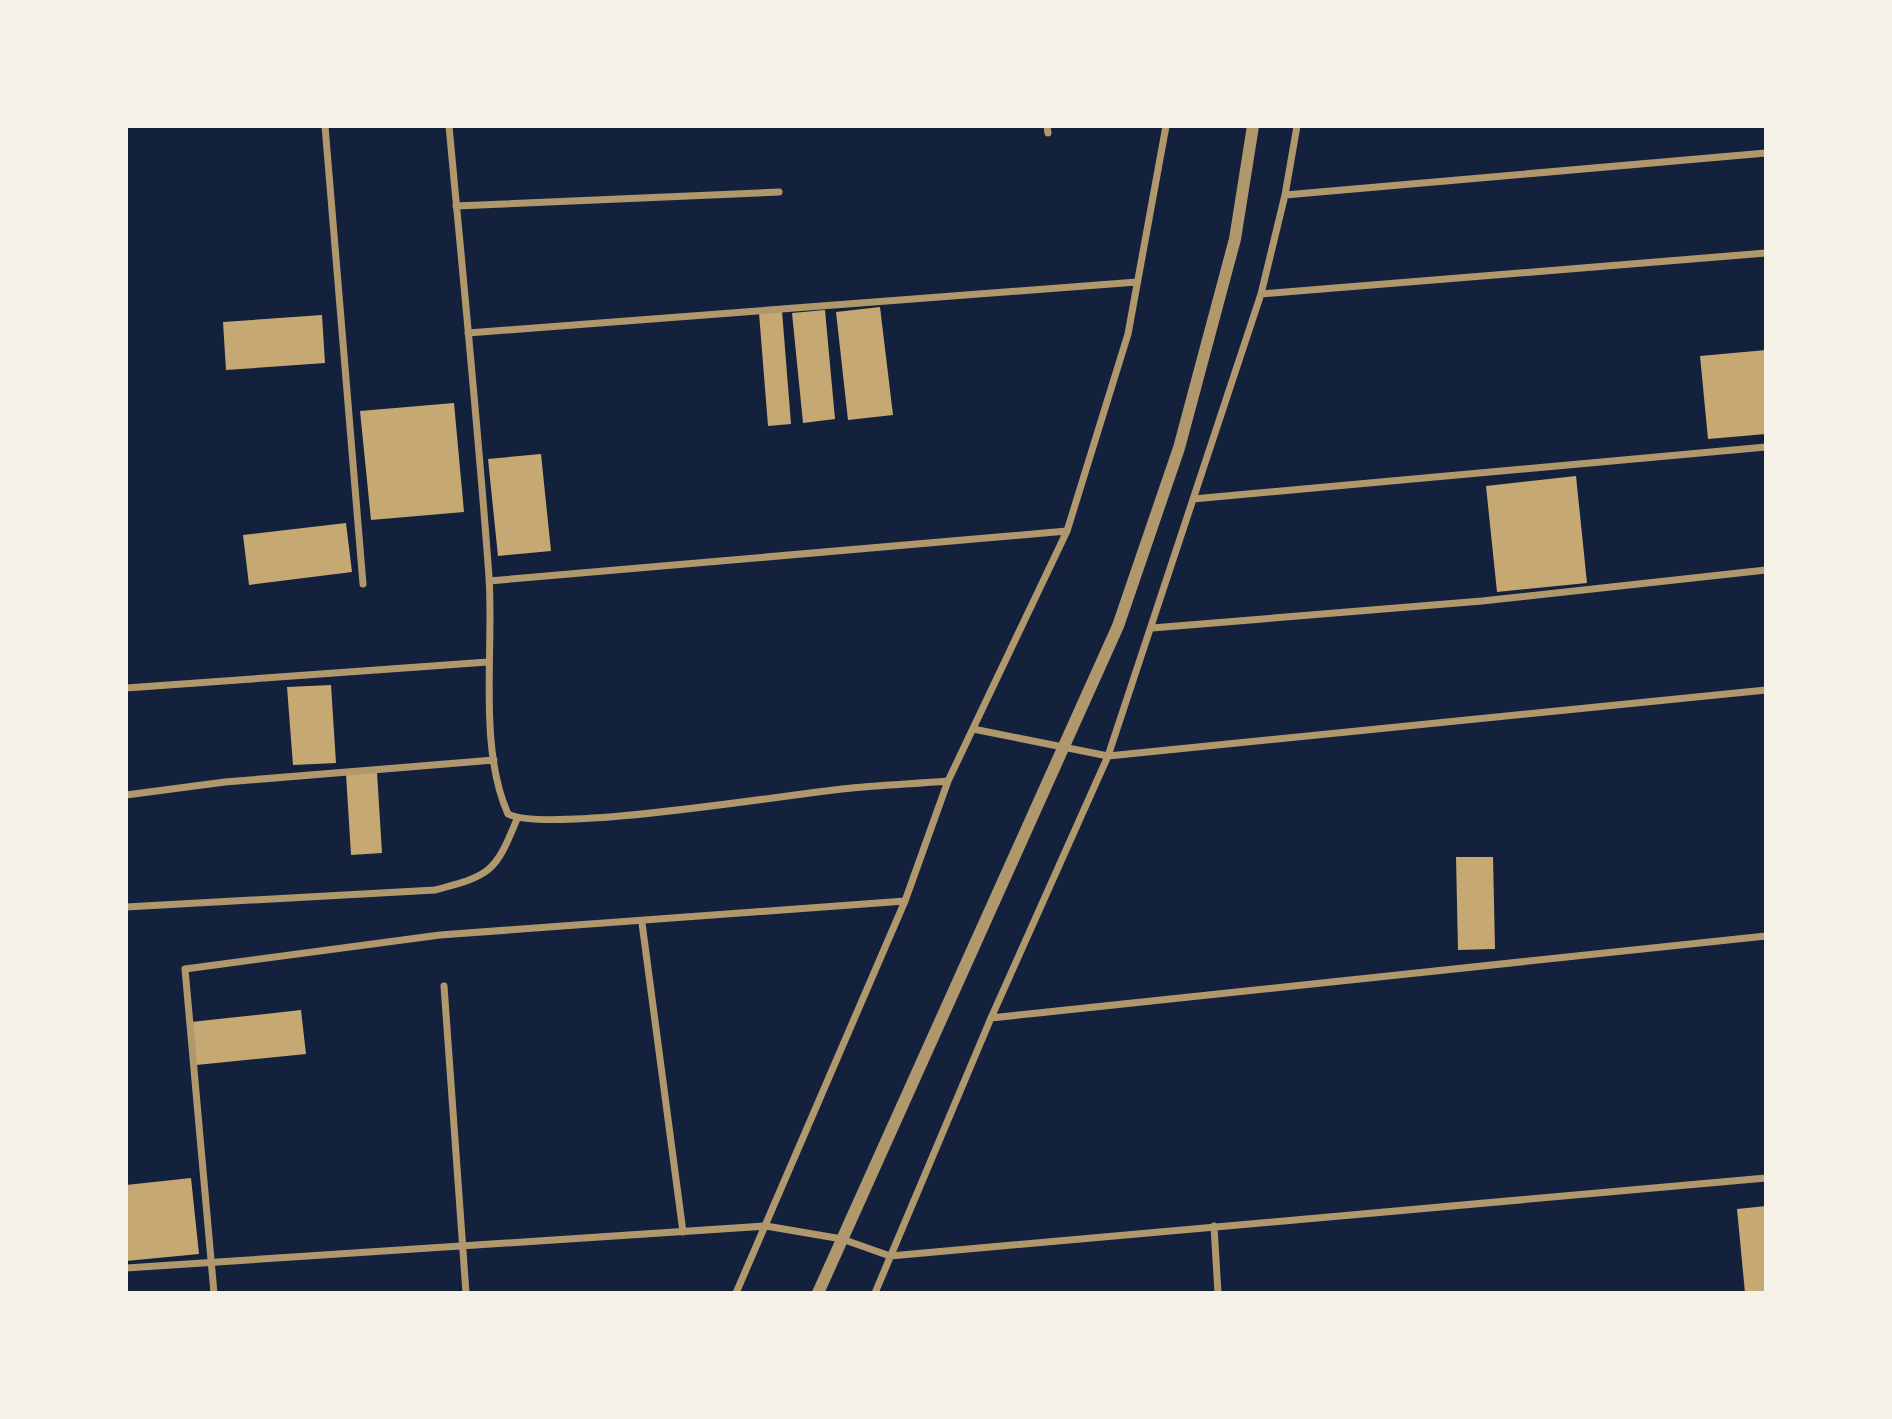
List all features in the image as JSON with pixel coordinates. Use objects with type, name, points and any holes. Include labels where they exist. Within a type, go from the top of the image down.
[{"type":"street","points":[[325,126],[363,584]]},
{"type":"street","points":[[449,126],[489,581],[488,662],[494,760],[503,804],[508,814],[517,819],[595,817],[844,789],[948,781]]},
{"type":"street","points":[[736,1293],[905,901],[948,781],[1067,531],[1128,334],[1166,126]]},
{"type":"street","points":[[818,1293],[1118,626],[1179,448],[1235,239],[1253,126]]},
{"type":"street","points":[[875,1293],[991,1018],[1108,756],[1261,294],[1285,195],[1297,126]]},
{"type":"street","points":[[1285,195],[1766,153]]},
{"type":"street","points":[[456,206],[779,192]]},
{"type":"street","points":[[1261,294],[1766,253]]},
{"type":"street","points":[[468,333],[1138,282]]},
{"type":"street","points":[[1193,499],[1766,447]]},
{"type":"street","points":[[489,581],[1067,531]]},
{"type":"street","points":[[1152,628],[1482,601],[1766,570]]},
{"type":"street","points":[[126,688],[488,662]]},
{"type":"street","points":[[973,729],[1108,756],[1766,690]]},
{"type":"street","points":[[126,794],[225,782],[494,760]]},
{"type":"street","points":[[126,907],[435,890],[483,874],[500,859],[517,819]]},
{"type":"street","points":[[214,1293],[185,969],[440,935],[642,923],[905,901]]},
{"type":"street","points":[[642,923],[682,1232]]},
{"type":"street","points":[[991,1018],[1766,936]]},
{"type":"street","points":[[444,986],[466,1293]]},
{"type":"street","points":[[126,1268],[766,1226],[842,1239],[890,1256],[1766,1178]]},
{"type":"street","points":[[1214,1226],[1218,1293]]},
{"type":"building","points":[[880,307],[893,415],[848,420],[836,312]]},
{"type":"building","points":[[825,310],[835,419],[803,423],[792,313]]},
{"type":"building","points":[[782,311],[791,424],[768,426],[759,313]]},
{"type":"building","points":[[322,315],[325,363],[226,370],[223,322]]},
{"type":"building","points":[[1766,350],[1766,434],[1708,439],[1700,356]]},
{"type":"building","points":[[454,403],[464,512],[371,520],[360,411]]},
{"type":"building","points":[[541,454],[551,551],[498,556],[488,459]]},
{"type":"building","points":[[1576,476],[1587,583],[1497,592],[1486,486]]},
{"type":"building","points":[[346,523],[352,572],[249,585],[243,535]]},
{"type":"building","points":[[331,685],[336,763],[293,765],[287,687]]},
{"type":"building","points":[[377,772],[382,853],[351,855],[346,774]]},
{"type":"building","points":[[1456,857],[1493,857],[1495,949],[1458,950]]},
{"type":"building","points":[[301,1010],[306,1054],[196,1065],[191,1022]]},
{"type":"building","points":[[191,1178],[199,1254],[126,1261],[126,1185]]},
{"type":"building","points":[[1766,1206],[1766,1293],[1745,1293],[1737,1209]]}]
